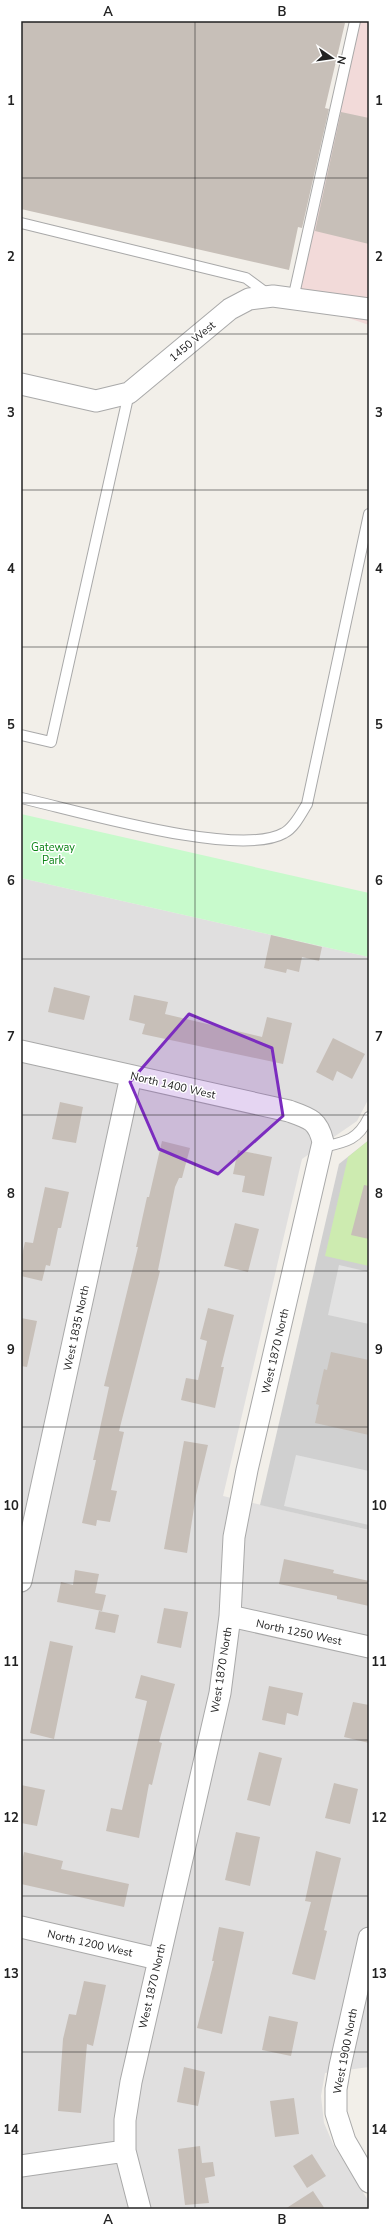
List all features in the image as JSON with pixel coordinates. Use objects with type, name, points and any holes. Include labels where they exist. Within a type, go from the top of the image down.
[{"type":"street","name":"1450 West","points":[[22,388],[96,402],[129,393],[230,309],[249,299],[271,297],[369,309]]},
{"type":"street","name":"North 1400 West","points":[[21,1051],[289,1111],[310,1118],[322,1138]]},
{"type":"street","name":"West 1835 North","points":[[21,1581],[131,1076]]},
{"type":"street","name":"West 1870 North","points":[[140,2209],[125,2151],[125,2120],[131,2082],[220,1693],[230,1616],[234,1536],[322,1138]]},
{"type":"street","name":"North 1250 West","points":[[230,1616],[369,1647]]},
{"type":"street","name":"North 1200 West","points":[[21,1927],[158,1959]]},
{"type":"street","name":"West 1900 North","points":[[369,1938],[336,2089],[336,2113],[345,2141],[369,2182]]},
{"type":"street","points":[[21,2166],[125,2151]]},
{"type":"lane","points":[[293,299],[355,21]]},
{"type":"lane","points":[[21,223],[246,278],[271,297]]},
{"type":"lane","points":[[21,734],[51,742],[129,393]]},
{"type":"lane","points":[[21,798],[192,836],[251,841],[269,839],[285,833],[296,821],[306,804],[308,797],[369,514]]},
{"type":"lane","points":[[322,1138],[346,1142],[357,1136],[369,1117]]},
{"type":"highlighted area","points":[[189,1014],[272,1048],[283,1116],[218,1174],[159,1149],[130,1082]]},
{"type":"shaded area","points":[[355,21],[369,21],[369,325],[293,299]]},
{"type":"shaded area","points":[[21,878],[369,957],[369,1098],[357,1121],[302,1159],[223,1496],[369,1530],[369,2067],[325,2073],[321,2096],[324,2123],[333,2144],[369,2202],[369,2209],[21,2209]]},
{"type":"shaded area","points":[[369,1140],[369,1530],[260,1505],[339,1164]]},
{"type":"shaded area","points":[[339,1265],[369,1272],[369,1324],[328,1315]]},
{"type":"shaded area","points":[[296,1455],[369,1471],[369,1525],[284,1506]]},
{"type":"green space","name":"Gateway Park","points":[[21,814],[369,893],[369,957],[21,878]]},
{"type":"green space","points":[[369,1140],[369,1266],[325,1256],[348,1157]]},
{"type":"building","points":[[21,21],[335,21],[345,23],[325,108],[329,109],[302,228],[298,227],[289,270],[21,209]]},
{"type":"building","points":[[341,112],[369,118],[369,244],[315,231]]},
{"type":"building","points":[[271,935],[322,947],[319,961],[302,957],[299,972],[287,969],[286,973],[264,968]]},
{"type":"building","points":[[54,987],[90,996],[84,1020],[48,1012]]},
{"type":"building","points":[[134,995],[168,1002],[165,1014],[262,1037],[267,1017],[292,1023],[283,1064],[142,1034],[145,1024],[129,1020]]},
{"type":"building","points":[[333,1038],[365,1054],[352,1079],[337,1071],[333,1081],[316,1072]]},
{"type":"building","points":[[60,1102],[83,1107],[76,1143],[52,1139]]},
{"type":"building","points":[[162,1141],[190,1148],[182,1178],[179,1178],[175,1187],[158,1270],[160,1271],[119,1431],[124,1432],[111,1490],[117,1491],[110,1522],[97,1520],[96,1526],[82,1523],[96,1460],[93,1460],[109,1387],[104,1386],[138,1247],[136,1247],[147,1197],[149,1197]]},
{"type":"building","points":[[238,1150],[272,1157],[264,1196],[242,1192],[245,1176],[233,1174]]},
{"type":"building","points":[[364,1185],[369,1186],[369,1239],[351,1235]]},
{"type":"building","points":[[45,1187],[69,1192],[61,1228],[58,1228],[50,1266],[46,1265],[42,1281],[21,1276],[21,1259],[25,1242],[33,1243]]},
{"type":"building","points":[[235,1223],[259,1229],[248,1272],[224,1266]]},
{"type":"building","points":[[208,1308],[234,1315],[221,1367],[224,1367],[215,1408],[181,1400],[186,1378],[198,1380],[207,1341],[200,1339]]},
{"type":"building","points":[[21,1318],[37,1321],[27,1367],[21,1366]]},
{"type":"building","points":[[331,1352],[369,1360],[369,1435],[315,1423],[319,1405],[316,1404],[324,1369],[327,1370]]},
{"type":"building","points":[[184,1441],[208,1445],[196,1495],[187,1553],[164,1549]]},
{"type":"building","points":[[284,1559],[334,1570],[333,1573],[369,1581],[369,1606],[337,1599],[337,1596],[279,1584]]},
{"type":"building","points":[[75,1570],[99,1574],[95,1593],[106,1595],[102,1611],[57,1602],[61,1582],[73,1585]]},
{"type":"building","points":[[164,1608],[188,1612],[181,1648],[157,1643]]},
{"type":"building","points":[[99,1611],[119,1615],[115,1633],[95,1629]]},
{"type":"building","points":[[50,1641],[73,1646],[54,1739],[30,1733]]},
{"type":"building","points":[[141,1675],[175,1684],[159,1742],[162,1743],[152,1785],[149,1784],[139,1838],[106,1831],[111,1808],[122,1810],[147,1701],[135,1698]]},
{"type":"building","points":[[269,1686],[303,1693],[298,1716],[287,1713],[285,1725],[262,1720]]},
{"type":"building","points":[[353,1702],[369,1705],[369,1743],[344,1737]]},
{"type":"building","points":[[259,1752],[282,1758],[270,1806],[247,1800]]},
{"type":"building","points":[[334,1783],[358,1789],[350,1824],[325,1818]]},
{"type":"building","points":[[21,1785],[45,1790],[37,1826],[21,1823]]},
{"type":"building","points":[[236,1832],[260,1837],[250,1886],[225,1880]]},
{"type":"building","points":[[316,1851],[341,1858],[324,1930],[327,1931],[315,1980],[292,1974],[311,1902],[305,1901]]},
{"type":"building","points":[[24,1852],[63,1861],[61,1869],[129,1884],[124,1907],[21,1884],[21,1867]]},
{"type":"building","points":[[219,1927],[244,1932],[222,2034],[197,2028],[214,1961],[212,1961]]},
{"type":"building","points":[[84,1981],[106,1985],[93,2046],[87,2044],[81,2113],[58,2111],[63,2039],[69,2014],[76,2015]]},
{"type":"building","points":[[269,2016],[298,2022],[291,2056],[262,2050]]},
{"type":"building","points":[[184,2067],[205,2072],[198,2106],[177,2102]]},
{"type":"building","points":[[294,2098],[299,2134],[275,2137],[270,2101]]},
{"type":"building","points":[[200,2146],[202,2163],[213,2162],[215,2176],[205,2178],[209,2203],[185,2205],[178,2149]]},
{"type":"building","points":[[312,2154],[326,2176],[307,2188],[293,2166]]},
{"type":"building","points":[[313,2191],[325,2209],[285,2209]]}]
